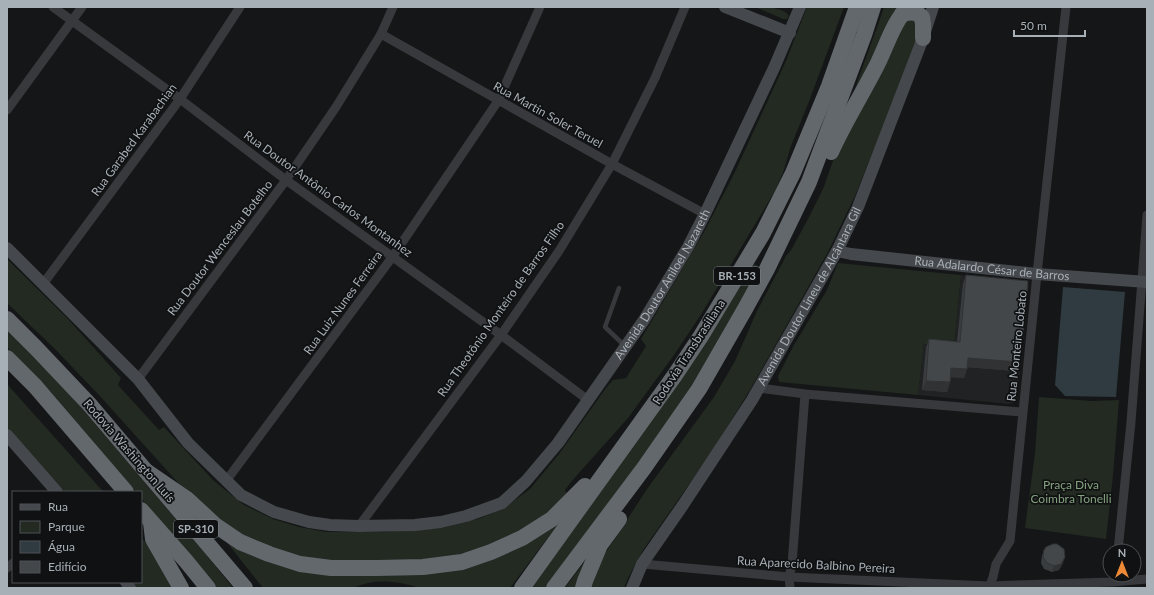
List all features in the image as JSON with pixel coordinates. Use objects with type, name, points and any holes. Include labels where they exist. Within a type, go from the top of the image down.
[{"type":"highway","name":"Rodovia Transbrasiliana","points":[[522,588],[675,375],[701,336],[763,233],[793,174],[858,7]]},
{"type":"highway","name":"Rodovia Transbrasiliana","points":[[554,588],[644,468],[699,388],[746,309],[809,182],[873,7]]},
{"type":"highway","points":[[809,182],[822,170],[843,126],[886,48],[896,23],[905,11],[913,11],[922,17],[923,38]]},
{"type":"highway","name":"Rodovia Washington Luís","points":[[7,319],[89,404],[245,588]]},
{"type":"highway","points":[[7,358],[35,386],[125,491]]},
{"type":"highway","points":[[146,471],[187,499],[214,524],[234,538],[269,554],[300,564],[331,568],[423,567],[462,562],[522,538],[552,519],[579,494],[599,471],[613,461]]},
{"type":"highway","points":[[583,588],[600,545],[628,505],[644,468]]},
{"type":"highway","points":[[146,515],[153,539],[182,588]]},
{"type":"highway","name":"SP-310","points":[[146,515],[208,588]]},
{"type":"main road","points":[[725,7],[790,33]]},
{"type":"main road","name":"Avenida Doutor Lineu de Alcântara Gil","points":[[632,588],[642,564],[683,505],[759,388],[837,252],[858,207],[923,38],[933,7]]},
{"type":"main road","name":"Avenida Doutor Aniloel Nazareth","points":[[7,248],[138,379],[188,443],[241,495],[274,512],[309,522],[330,525],[415,525],[441,522],[466,516],[502,503],[526,481],[558,443],[644,320],[688,247],[705,214],[790,33],[797,8]]},
{"type":"main road","name":"Rua Adalardo César de Barros","points":[[837,252],[1037,274],[1144,281]]},
{"type":"main road","points":[[7,435],[56,491]]},
{"type":"street","name":"Rua Doutor Antônio Carlos Montanhez","points":[[53,7],[180,99],[286,180],[393,256],[588,400]]},
{"type":"street","points":[[7,110],[82,7]]},
{"type":"street","name":"Rua Garabed Karabachian","points":[[43,284],[180,99],[240,7]]},
{"type":"street","name":"Rua Doutor Wenceslau Botelho","points":[[138,379],[286,180],[336,107],[381,34],[393,7]]},
{"type":"street","name":"Rua Luiz Nunes Ferreira","points":[[226,481],[393,256],[498,101],[540,7]]},
{"type":"street","name":"Rua Theotônio Monteiro de Barros Filho","points":[[359,526],[501,335],[559,252],[612,164],[655,78],[685,7]]},
{"type":"street","name":"Rua Monteiro Lobato","points":[[989,587],[994,578],[996,564],[1010,541],[1022,412],[1066,7]]},
{"type":"street","name":"Rua Martin Soler Teruel","points":[[381,34],[498,101],[705,214]]},
{"type":"street","points":[[1119,543],[1144,281],[1147,215]]},
{"type":"street","points":[[759,388],[805,394],[1022,412]]},
{"type":"street","points":[[790,588],[805,394]]},
{"type":"street","name":"Rua Aparecido Balbino Pereira","points":[[642,564],[790,578],[989,587],[1042,586],[1102,579]]},
{"type":"lane","points":[[619,288],[605,327],[625,346]]},
{"type":"shaded area","points":[[961,275],[1026,282],[1029,285],[1017,400],[1013,403],[1009,404],[918,395],[924,344],[954,347]]},
{"type":"green space","points":[[755,7],[778,9],[789,16],[787,19],[783,19]]},
{"type":"green space","points":[[807,7],[844,7],[775,191],[702,313],[674,355],[628,418],[565,490],[567,494],[533,525],[464,557],[332,565],[244,540],[190,496],[98,394],[56,350],[7,303],[7,259],[68,319],[121,378],[118,385],[159,430],[164,427],[213,480],[244,505],[273,519],[299,527],[327,532],[385,532],[442,528],[478,519],[504,508],[530,489],[559,454],[606,388],[613,380],[626,378],[646,346],[641,339],[704,232],[734,174],[786,61]]},
{"type":"green space","points":[[884,7],[903,7],[854,91],[880,19]]},
{"type":"green space","points":[[908,17],[922,24],[855,196],[828,252],[750,390],[709,456],[643,550],[624,588],[590,588],[602,558],[647,489],[714,397],[735,361],[757,311],[823,189],[839,144]]},
{"type":"green space","points":[[838,263],[961,275],[954,347],[924,344],[918,395],[779,382],[778,376],[794,345],[827,290]]},
{"type":"green space","points":[[754,264],[761,267],[713,356],[652,445],[546,588],[529,588]]},
{"type":"green space","points":[[7,328],[61,384],[233,588],[216,588],[197,563],[142,499],[142,491],[135,491],[51,392],[7,347]]},
{"type":"green space","points":[[7,384],[103,491],[64,491],[7,427]]},
{"type":"green space","name":"Praça Diva Coimbra Tonelli","points":[[1039,397],[1092,401],[1119,400],[1106,539],[1025,528],[1035,453]]},
{"type":"green space","points":[[562,519],[510,588],[419,588],[395,582],[378,582],[361,585],[354,588],[263,588],[225,540],[285,566],[449,569]]},
{"type":"green space","points":[[142,538],[160,560],[174,588],[135,588],[132,583],[142,583]]},
{"type":"green space","points":[[591,553],[579,588],[565,588]]},
{"type":"water","points":[[1063,287],[1125,292],[1116,397],[1065,396],[1055,385]]},
{"type":"building","points":[[966,275],[1028,281],[1023,333],[1021,333],[1018,362],[968,358],[967,369],[951,368],[950,382],[926,381],[929,339],[960,342]]},
{"type":"building","points":[[1057,544],[1064,549],[1065,557],[1061,564],[1054,566],[1047,563],[1043,557],[1046,547]]}]
